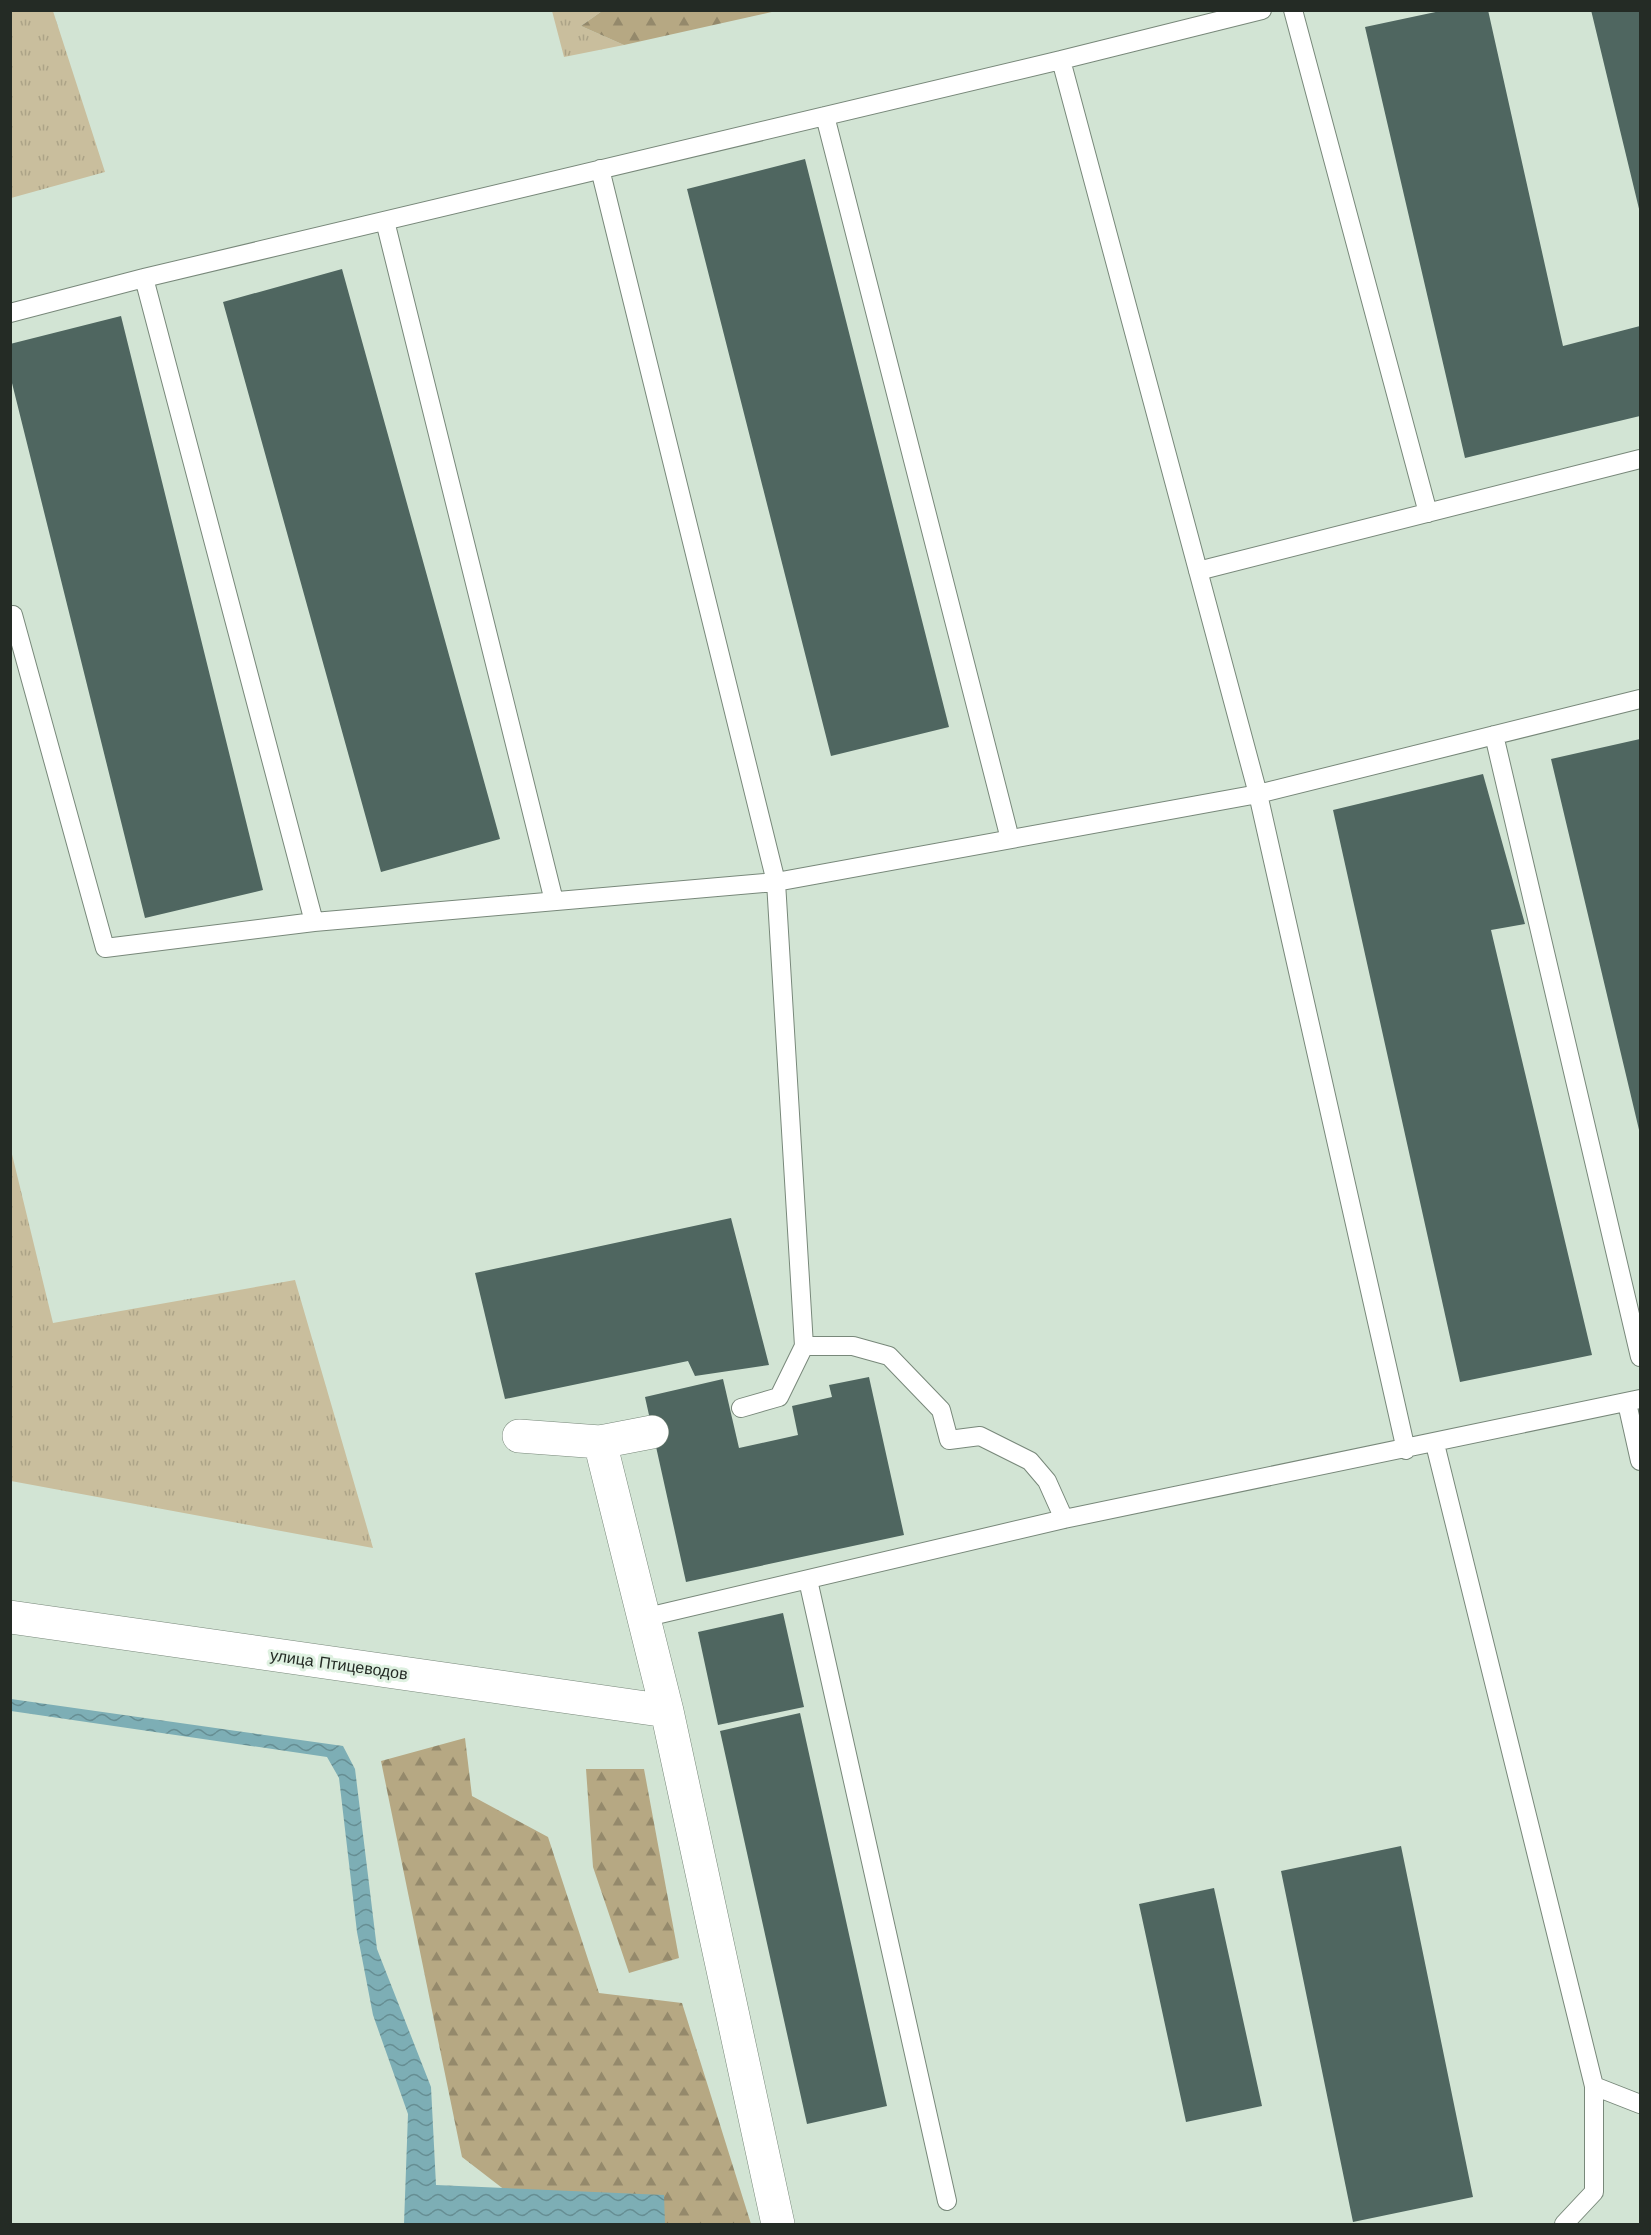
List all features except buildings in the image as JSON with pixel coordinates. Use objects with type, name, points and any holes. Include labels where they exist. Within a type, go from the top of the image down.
[{"type":"street","points":[[519,1436],[600,1442],[652,1432]]},
{"type":"street","points":[[600,1442],[667,1711],[778,2224]]},
{"type":"street","name":"улица Птицеводов","points":[[10,1617],[667,1711]]},
{"type":"lane","points":[[10,313],[144,278],[1262,10]]},
{"type":"lane","points":[[1293,10],[1428,513]]},
{"type":"lane","points":[[1061,60],[1258,794],[1406,1450]]},
{"type":"lane","points":[[825,116],[1010,839]]},
{"type":"lane","points":[[600,170],[776,882],[804,1346],[779,1396],[741,1408]]},
{"type":"lane","points":[[385,221],[554,901]]},
{"type":"lane","points":[[144,278],[314,922]]},
{"type":"lane","points":[[1198,571],[1641,459]]},
{"type":"lane","points":[[13,615],[105,948],[314,922],[776,882],[1258,794],[1641,699]]},
{"type":"lane","points":[[1494,735],[1641,1356]]},
{"type":"lane","points":[[804,1346],[853,1346],[889,1356],[941,1410],[950,1440],[980,1436],[1030,1461],[1047,1481],[1064,1519]]},
{"type":"lane","points":[[644,1618],[1064,1519],[1634,1401],[1641,1461]]},
{"type":"lane","points":[[1435,1444],[1593,2086],[1593,2192],[1564,2224]]},
{"type":"lane","points":[[808,1580],[946,2201]]},
{"type":"lane","points":[[1593,2086],[1641,2104]]},
{"type":"green space","points":[[11,10],[53,11],[105,172],[11,198]]},
{"type":"green space","points":[[552,11],[602,11],[581,26],[624,45],[564,57]]},
{"type":"green space","points":[[602,11],[776,11],[624,45],[581,26]]},
{"type":"green space","points":[[10,1146],[53,1323],[295,1280],[373,1548],[11,1481]]},
{"type":"green space","points":[[465,1738],[472,1796],[548,1837],[599,1993],[682,2003],[751,2224],[549,2224],[462,2157],[381,1761]]},
{"type":"green space","points":[[586,1769],[644,1769],[679,1958],[629,1973],[593,1867]]},
{"type":"water","points":[[11,1699],[343,1746],[355,1769],[377,1949],[431,2087],[436,2185],[664,2195],[665,2224],[404,2224],[408,2114],[373,2015],[357,1932],[339,1778],[327,1757],[11,1711]]}]
